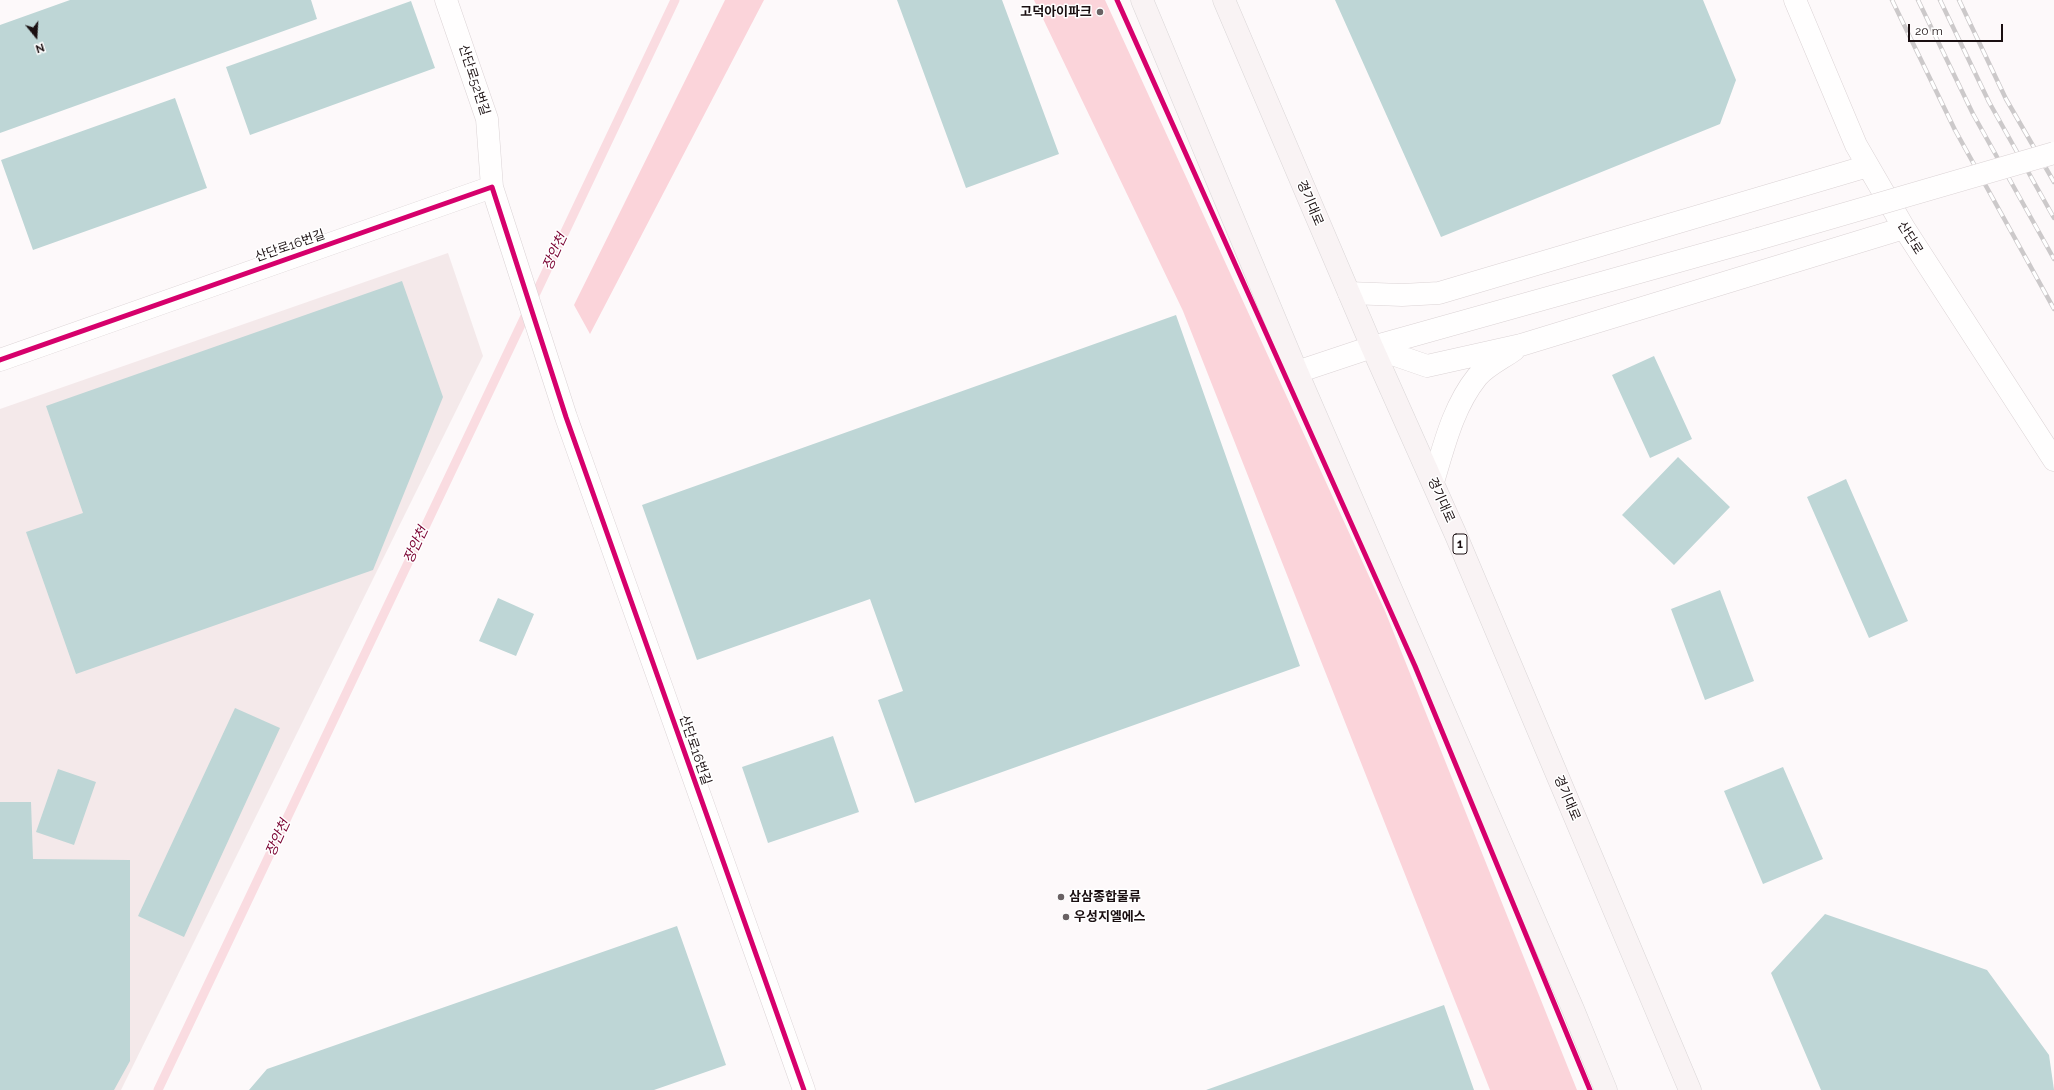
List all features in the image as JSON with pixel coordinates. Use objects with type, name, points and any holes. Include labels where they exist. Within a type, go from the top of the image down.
[{"type":"main road","points":[[1142,0],[1297,372],[1573,1009],[1606,1090]]},
{"type":"main road","name":"경기대로","points":[[1224,0],[1372,347],[1433,482],[1690,1090]]},
{"type":"street","name":"산단로52번길","points":[[446,0],[487,118],[492,187]]},
{"type":"street","name":"산단로","points":[[1795,0],[1856,144],[1868,166],[1904,228],[2054,460]]},
{"type":"street","points":[[1297,372],[1372,347],[1758,239],[2054,153]]},
{"type":"street","points":[[1349,293],[1402,295],[1439,293],[1868,166]]},
{"type":"street","name":"산단로16번길","points":[[0,360],[492,187],[566,417],[804,1090]]},
{"type":"street","points":[[1372,347],[1427,366],[1521,345],[1904,228]]},
{"type":"street","points":[[1433,482],[1450,426],[1463,399],[1478,376],[1521,345]]},
{"type":"shaded area","points":[[725,0],[764,0],[590,334],[574,305]]},
{"type":"shaded area","points":[[1034,0],[1105,0],[1385,611],[1577,1090],[1490,1090],[1183,311]]},
{"type":"shaded area","points":[[448,253],[483,356],[121,1090],[0,1090],[0,409]]},
{"type":"building","points":[[70,0],[311,0],[317,19],[0,133],[0,25]]},
{"type":"building","points":[[897,0],[1002,0],[1059,154],[966,188]]},
{"type":"building","points":[[1335,0],[1703,0],[1736,80],[1720,124],[1441,237]]},
{"type":"building","points":[[411,1],[435,68],[250,135],[226,67]]},
{"type":"building","points":[[175,98],[207,188],[33,250],[1,160]]},
{"type":"building","points":[[402,281],[443,397],[373,570],[76,674],[26,532],[83,513],[46,406]]},
{"type":"building","points":[[1176,315],[1300,666],[915,803],[878,700],[903,691],[870,599],[697,660],[642,505]]},
{"type":"building","points":[[1654,356],[1692,439],[1650,458],[1612,375]]},
{"type":"building","points":[[1678,457],[1730,507],[1674,565],[1622,515]]},
{"type":"building","points":[[1846,479],[1908,621],[1869,638],[1807,497]]},
{"type":"building","points":[[1720,590],[1754,681],[1705,700],[1671,609]]},
{"type":"building","points":[[498,598],[534,614],[516,656],[479,641]]},
{"type":"building","points":[[235,708],[280,728],[184,937],[138,916]]},
{"type":"building","points":[[833,736],[859,812],[768,843],[742,767]]},
{"type":"building","points":[[1783,767],[1823,859],[1763,884],[1724,791]]},
{"type":"building","points":[[58,769],[96,782],[74,845],[36,832]]},
{"type":"building","points":[[0,802],[31,802],[33,859],[130,860],[130,1061],[114,1090],[0,1090]]},
{"type":"building","points":[[1825,914],[1987,970],[2049,1055],[2054,1090],[1821,1090],[1771,973]]},
{"type":"building","points":[[677,926],[726,1065],[654,1090],[249,1090],[267,1069]]},
{"type":"building","points":[[1444,1005],[1474,1090],[1206,1090]]},
{"type":"waterway","name":"장안천","points":[[158,1090],[675,0]]},
{"type":"railway","points":[[1892,0],[1955,130],[2054,309]]},
{"type":"railway","points":[[1918,0],[1973,114],[2054,259]]},
{"type":"railway","points":[[1940,0],[1989,102],[2054,218]]},
{"type":"railway","points":[[1959,0],[2006,99],[2054,182]]},
{"type":"cycle path","points":[[1117,0],[1415,666],[1590,1090]]},
{"type":"cycle path","points":[[0,360],[492,187],[566,417],[804,1090]]},
{"type":"place","name":"고덕아이파크","points":[[1100,12]]},
{"type":"place","name":"삼삼종합물류","points":[[1061,897]]},
{"type":"place","name":"우성지엘에스","points":[[1066,917]]}]
